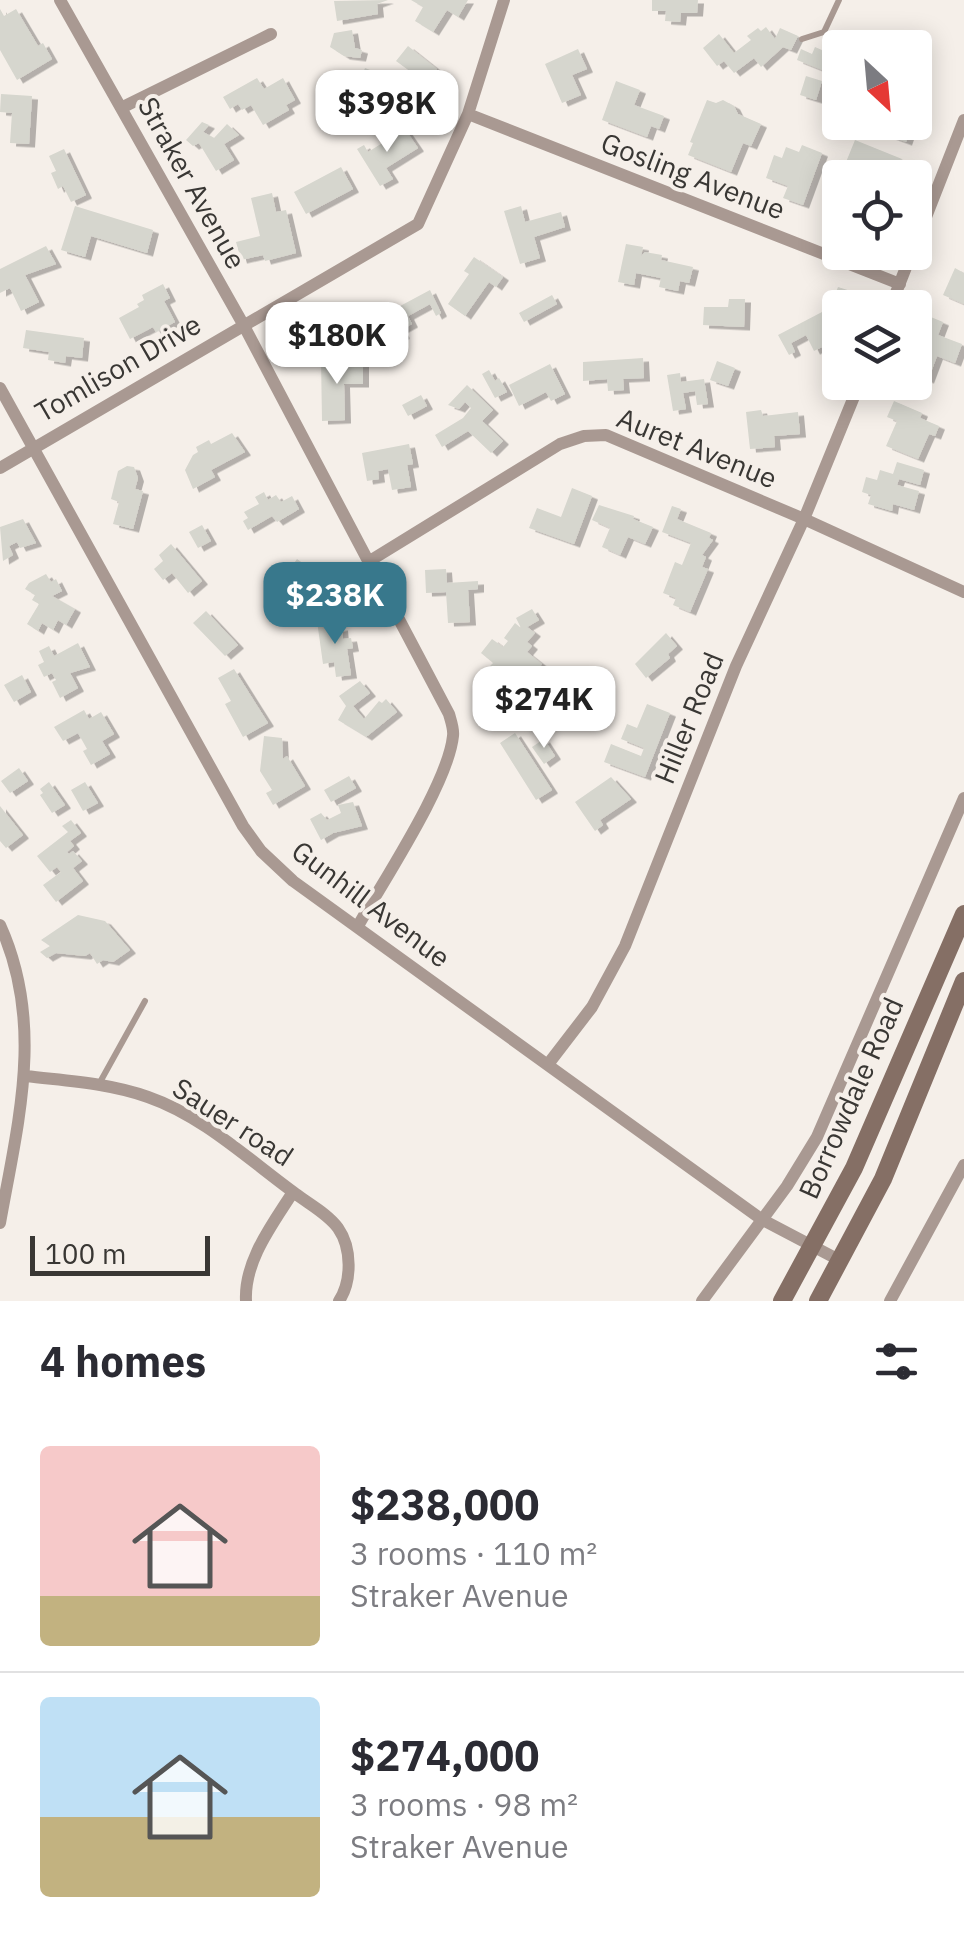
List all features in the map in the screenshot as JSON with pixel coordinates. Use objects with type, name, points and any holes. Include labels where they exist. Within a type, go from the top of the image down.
[{"type":"main road","name":"Borrowdale Road","points":[[782,1301],[854,1168],[964,914]]},
{"type":"main road","name":"Borrowdale Road","points":[[818,1301],[883,1180],[964,981]]},
{"type":"street","name":"Straker Avenue","points":[[60,0],[242,324],[439,694],[454,732],[435,787],[358,926]]},
{"type":"street","name":"Tomlison Drive","points":[[0,468],[242,324],[406,235],[418,224],[468,114],[504,0]]},
{"type":"street","points":[[121,108],[271,34]]},
{"type":"street","name":"Gosling Avenue","points":[[468,114],[900,284]]},
{"type":"street","points":[[932,202],[964,120]]},
{"type":"street","points":[[898,290],[905,270]]},
{"type":"street","name":"Gunhill Avenue","points":[[0,388],[243,826],[276,866],[761,1218],[841,1261]]},
{"type":"street","name":"Hiller Road","points":[[549,1063],[592,1007],[625,946],[736,666],[853,400]]},
{"type":"street","name":"Auret Avenue","points":[[368,562],[560,444],[584,436],[606,435],[804,518],[964,592]]},
{"type":"street","points":[[702,1301],[787,1186],[818,1136],[964,798]]},
{"type":"street","points":[[0,925],[15,961],[20,987],[26,1076],[0,1224]]},
{"type":"street","name":"Sauer road","points":[[26,1076],[128,1090],[174,1108],[264,1168],[337,1226],[346,1245],[348,1265],[345,1291],[339,1301]]},
{"type":"street","points":[[890,1301],[964,1165]]},
{"type":"street","name":"Sauer road","points":[[246,1301],[247,1277],[256,1254],[293,1192]]},
{"type":"lane","points":[[802,39],[824,32],[840,0]]},
{"type":"lane","points":[[98,1085],[146,1001]]},
{"type":"building","points":[[388,0],[377,4],[378,14],[337,21],[334,1]]},
{"type":"building","points":[[411,0],[468,0],[458,17],[447,10],[433,32],[415,21],[423,7]]},
{"type":"building","points":[[652,0],[698,0],[697,13],[681,13],[680,22],[665,21],[666,11],[652,11]]},
{"type":"building","points":[[0,9],[4,16],[16,9],[38,46],[43,43],[52,59],[17,80],[0,50]]},
{"type":"building","points":[[766,27],[775,39],[780,28],[798,36],[791,50],[783,47],[761,67],[754,58],[734,73],[724,61],[717,66],[703,48],[719,34],[734,53],[751,40],[747,36]]},
{"type":"building","points":[[352,30],[355,48],[362,50],[360,58],[344,56],[330,47],[334,33]]},
{"type":"building","points":[[408,46],[437,69],[411,102],[396,90],[411,72],[396,61]]},
{"type":"building","points":[[815,47],[822,50],[822,70],[797,60],[801,49],[812,54]]},
{"type":"building","points":[[578,49],[587,69],[572,75],[581,95],[562,103],[545,64]]},
{"type":"building","points":[[365,68],[383,75],[381,93],[390,96],[386,107],[355,95]]},
{"type":"building","points":[[806,76],[822,81],[816,100],[800,95]]},
{"type":"building","points":[[257,78],[264,89],[283,78],[295,100],[286,105],[289,110],[263,125],[251,105],[242,110],[238,104],[230,109],[223,97]]},
{"type":"building","points":[[616,81],[640,90],[634,105],[664,116],[659,129],[651,126],[647,137],[602,120]]},
{"type":"building","points":[[1,94],[32,96],[29,144],[10,143],[12,113],[0,112]]},
{"type":"building","points":[[707,100],[723,100],[734,106],[738,114],[761,124],[751,146],[743,143],[731,172],[688,155]]},
{"type":"building","points":[[202,122],[209,125],[203,132],[214,138],[227,124],[239,135],[224,144],[234,160],[216,171],[199,143],[193,146],[186,140]]},
{"type":"building","points":[[405,129],[418,148],[386,168],[393,179],[380,186],[357,149],[364,145],[368,152]]},
{"type":"building","points":[[855,140],[902,159],[902,160],[847,160]]},
{"type":"building","points":[[802,145],[822,153],[803,205],[783,198],[788,186],[766,178],[774,155],[782,158],[786,147],[799,152]]},
{"type":"building","points":[[64,149],[86,195],[71,202],[63,186],[58,189],[51,173],[56,171],[49,156]]},
{"type":"building","points":[[341,167],[353,189],[306,214],[294,192]]},
{"type":"building","points":[[272,193],[276,212],[286,210],[296,253],[265,261],[263,255],[241,260],[236,242],[260,236],[251,198]]},
{"type":"building","points":[[75,206],[153,230],[147,253],[91,236],[85,257],[61,250]]},
{"type":"building","points":[[521,206],[525,222],[561,212],[565,227],[534,237],[540,258],[520,264],[504,211]]},
{"type":"building","points":[[626,244],[643,247],[641,256],[645,252],[662,255],[661,260],[693,267],[689,283],[680,281],[678,291],[659,287],[661,278],[636,273],[634,285],[618,282]]},
{"type":"building","points":[[46,246],[56,264],[25,275],[39,302],[21,311],[10,288],[0,293],[0,269]]},
{"type":"building","points":[[474,257],[503,277],[496,287],[489,282],[465,316],[448,304],[469,274],[464,271]]},
{"type":"building","points":[[955,268],[964,273],[964,304],[943,295]]},
{"type":"building","points":[[163,284],[170,298],[164,301],[175,322],[156,332],[153,327],[130,339],[119,318],[139,307],[137,304],[144,300],[142,295]]},
{"type":"building","points":[[430,290],[441,313],[436,316],[430,304],[408,316],[412,324],[401,330],[404,335],[398,339],[395,333],[384,338],[374,320]]},
{"type":"building","points":[[552,295],[557,304],[524,322],[519,313]]},
{"type":"building","points":[[729,299],[745,299],[744,327],[703,325],[704,307],[728,307]]},
{"type":"building","points":[[822,312],[822,347],[814,351],[806,335],[791,343],[795,352],[789,355],[778,335]]},
{"type":"building","points":[[932,318],[943,322],[938,335],[962,344],[955,363],[937,356],[932,369]]},
{"type":"building","points":[[26,330],[84,338],[82,358],[66,356],[65,363],[48,360],[49,352],[23,348]]},
{"type":"building","points":[[643,358],[644,378],[623,379],[624,390],[608,391],[607,379],[583,381],[583,362]]},
{"type":"building","points":[[321,359],[333,359],[333,364],[363,363],[363,384],[344,384],[345,420],[322,421]]},
{"type":"building","points":[[717,361],[735,368],[728,386],[710,380]]},
{"type":"building","points":[[550,364],[565,394],[551,401],[546,392],[519,406],[509,385]]},
{"type":"building","points":[[489,370],[507,392],[495,398],[482,374]]},
{"type":"building","points":[[680,373],[681,382],[704,379],[708,404],[697,405],[695,391],[683,393],[686,409],[673,411],[667,375]]},
{"type":"building","points":[[467,385],[493,410],[482,421],[503,441],[491,453],[468,431],[442,447],[435,435],[463,418],[471,408],[465,402],[459,409],[448,405]]},
{"type":"building","points":[[421,395],[427,406],[408,416],[402,405]]},
{"type":"building","points":[[894,401],[922,413],[920,418],[939,426],[935,436],[929,434],[918,459],[886,446],[897,421],[887,417]]},
{"type":"building","points":[[761,410],[763,416],[798,412],[800,434],[774,436],[775,447],[750,449],[746,412]]},
{"type":"building","points":[[232,433],[245,452],[211,470],[215,477],[193,489],[185,470],[198,452],[196,447]]},
{"type":"building","points":[[409,444],[413,464],[407,465],[411,487],[392,490],[388,469],[378,471],[379,479],[367,481],[362,453]]},
{"type":"building","points":[[897,462],[924,470],[920,485],[899,479],[897,485],[919,491],[914,510],[893,504],[892,511],[868,504],[871,495],[862,492],[866,477],[877,480],[880,470],[893,474]]},
{"type":"building","points":[[134,467],[138,478],[135,489],[143,491],[133,529],[113,524],[119,502],[111,499],[118,471]]},
{"type":"building","points":[[572,488],[592,496],[574,544],[529,528],[537,508],[561,517]]},
{"type":"building","points":[[264,492],[268,500],[276,495],[281,502],[292,496],[299,509],[277,522],[272,516],[248,530],[244,512],[259,504],[255,497]]},
{"type":"building","points":[[599,505],[634,516],[633,519],[653,527],[645,544],[628,537],[620,555],[602,547],[610,528],[592,520]]},
{"type":"building","points":[[672,506],[681,509],[677,519],[711,533],[709,538],[713,540],[702,555],[706,557],[702,567],[708,569],[690,612],[673,605],[676,598],[663,593],[675,562],[682,565],[691,543],[662,532]]},
{"type":"building","points":[[23,519],[36,543],[20,548],[17,542],[9,546],[13,555],[3,561],[0,527]]},
{"type":"building","points":[[202,525],[211,541],[198,548],[189,532]]},
{"type":"building","points":[[171,544],[202,581],[188,593],[172,573],[163,580],[154,569],[163,561],[159,555]]},
{"type":"building","points":[[297,559],[324,578],[320,584],[332,593],[321,608],[282,580]]},
{"type":"building","points":[[446,569],[447,583],[478,581],[478,589],[468,590],[470,622],[448,623],[446,592],[426,593],[425,570]]},
{"type":"building","points":[[46,574],[51,582],[56,579],[62,591],[52,596],[75,609],[66,625],[58,620],[53,630],[42,623],[38,631],[27,624],[39,604],[32,600],[35,595],[25,589]]},
{"type":"building","points":[[532,609],[539,620],[527,627],[535,633],[527,642],[532,646],[527,652],[542,664],[525,686],[513,677],[509,681],[481,653],[492,639],[503,647],[508,641],[504,638],[515,623],[521,628],[516,618]]},
{"type":"building","points":[[206,611],[238,645],[225,656],[193,623]]},
{"type":"building","points":[[335,619],[337,628],[342,627],[343,639],[351,638],[353,648],[347,649],[351,675],[336,677],[334,662],[323,664],[317,621]]},
{"type":"building","points":[[666,633],[677,646],[668,654],[670,658],[646,678],[635,664]]},
{"type":"building","points":[[78,643],[90,667],[70,673],[78,688],[60,698],[52,673],[44,677],[38,665],[44,662],[39,651],[49,646],[54,656]]},
{"type":"building","points":[[234,669],[268,723],[243,737],[225,704],[231,701],[218,678]]},
{"type":"building","points":[[22,675],[31,692],[14,702],[4,685]]},
{"type":"building","points":[[360,681],[370,693],[353,706],[364,719],[379,701],[386,699],[397,712],[366,737],[338,720],[346,706],[339,696]]},
{"type":"building","points":[[647,704],[670,713],[645,777],[604,762],[611,744],[641,756],[644,748],[621,739],[627,724],[637,728]]},
{"type":"building","points":[[84,710],[89,719],[101,712],[114,734],[102,741],[110,754],[91,765],[78,733],[63,741],[54,727]]},
{"type":"building","points":[[515,733],[552,790],[536,800],[500,743]]},
{"type":"building","points":[[264,736],[282,738],[283,759],[287,756],[305,786],[273,805],[266,793],[272,790],[260,771]]},
{"type":"building","points":[[544,739],[555,756],[544,764],[532,747]]},
{"type":"building","points":[[19,768],[28,781],[10,793],[1,781]]},
{"type":"building","points":[[349,776],[356,788],[331,802],[324,790]]},
{"type":"building","points":[[611,777],[631,799],[600,820],[603,825],[595,831],[575,802]]},
{"type":"building","points":[[49,782],[65,805],[52,813],[40,795],[40,789]]},
{"type":"building","points":[[85,782],[98,803],[83,811],[71,790]]},
{"type":"building","points":[[353,802],[362,826],[321,840],[310,819],[321,813],[327,820],[341,813],[338,805]]},
{"type":"building","points":[[0,806],[23,835],[6,848],[0,841]]},
{"type":"building","points":[[71,820],[81,833],[70,841],[74,846],[67,852],[73,851],[82,861],[73,868],[83,881],[56,902],[43,885],[61,872],[57,867],[50,872],[37,856],[68,832],[62,826]]},
{"type":"building","points":[[78,915],[105,921],[130,950],[113,962],[103,960],[97,964],[90,953],[56,953],[47,958],[40,952],[50,946],[41,940]]}]
